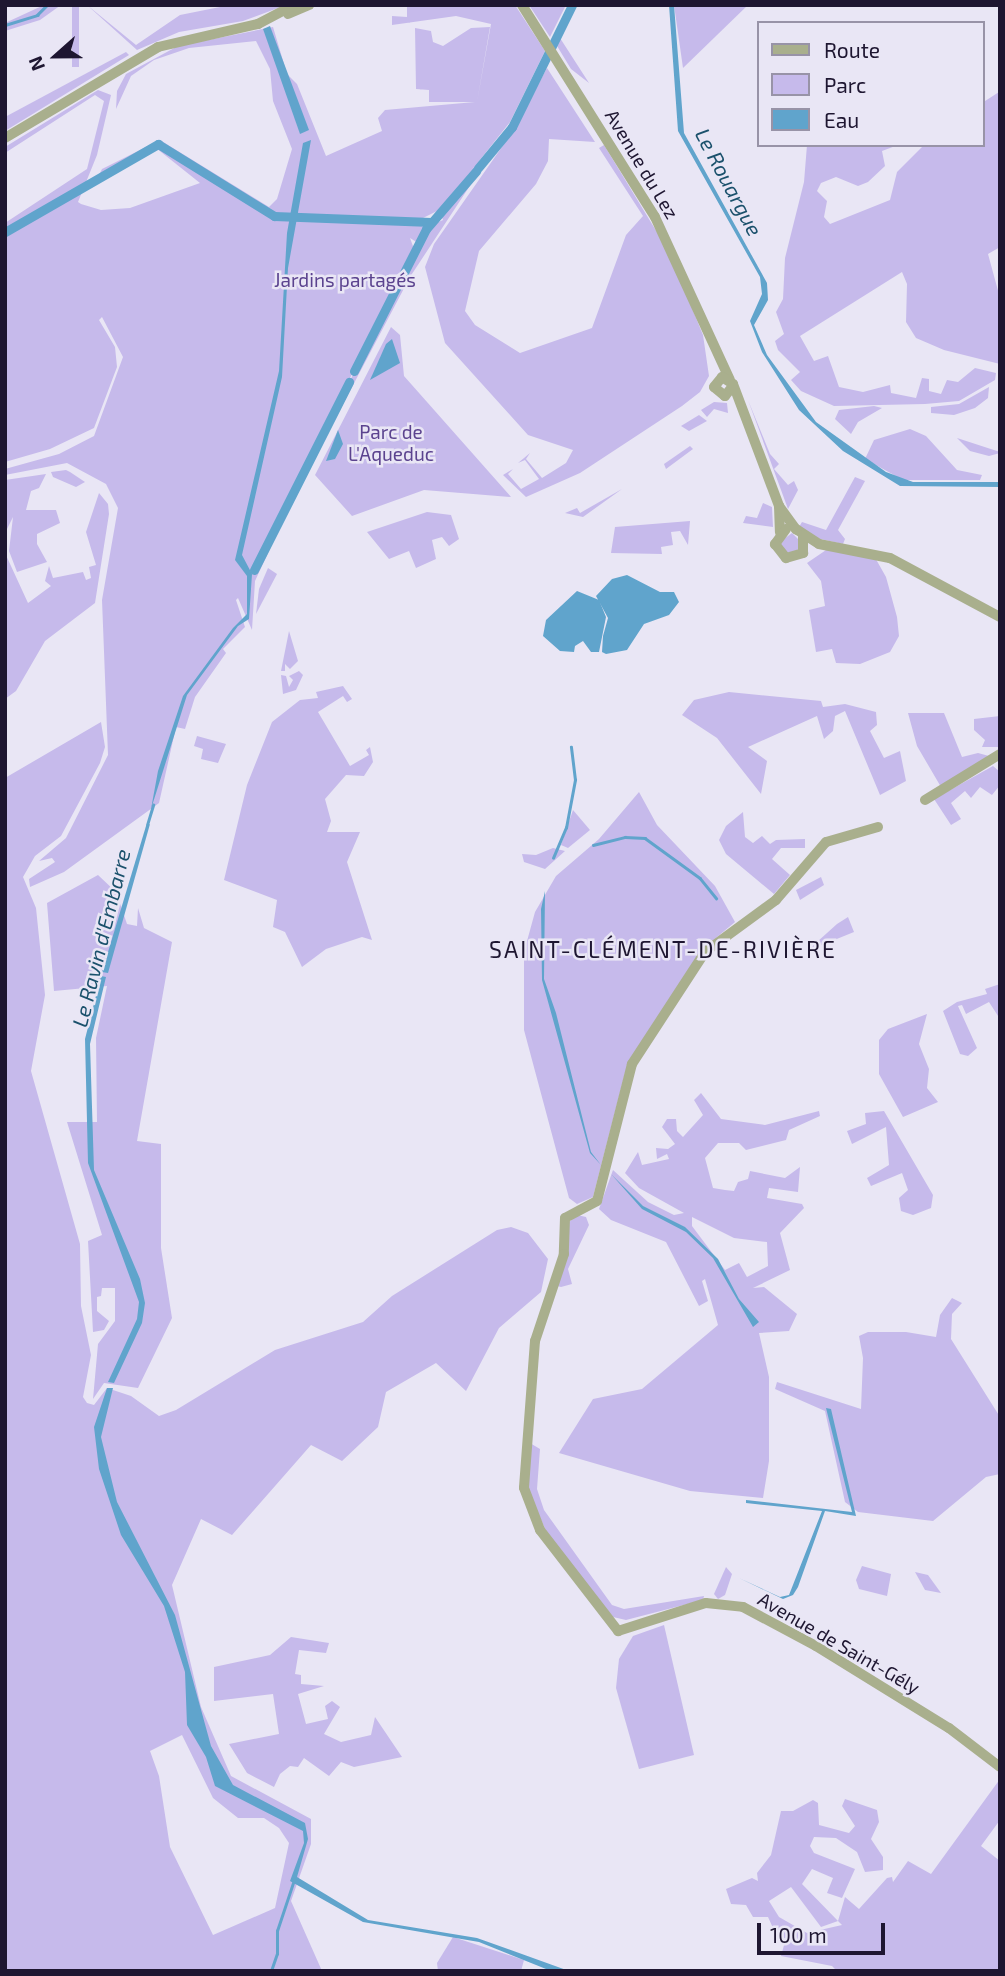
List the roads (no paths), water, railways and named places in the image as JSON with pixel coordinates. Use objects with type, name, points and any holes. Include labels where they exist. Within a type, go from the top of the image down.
[{"type":"street","points":[[277,17],[294,5]]},
{"type":"street","points":[[5,138],[158,47],[258,24],[309,5]]},
{"type":"street","name":"Avenue du Lez","points":[[522,5],[655,217],[732,383],[779,506]]},
{"type":"street","name":"Avenue du Lez","points":[[715,350],[716,382]]},
{"type":"street","points":[[725,396],[732,383],[723,377],[716,382],[716,393],[725,396],[744,415]]},
{"type":"street","points":[[779,506],[799,532],[825,547],[890,558],[1000,617]]},
{"type":"street","points":[[779,506],[780,532],[775,546],[782,556],[796,558],[804,551],[825,547]]},
{"type":"street","points":[[780,532],[799,532]]},
{"type":"street","points":[[799,532],[804,551]]},
{"type":"street","points":[[925,800],[1000,754]]},
{"type":"street","name":"Avenue de Saint-Gély","points":[[878,827],[830,839],[803,866],[776,900],[699,958],[629,1072],[601,1188],[593,1207],[566,1215],[564,1255],[535,1341],[524,1481],[528,1508],[544,1536],[618,1631],[706,1603],[743,1607],[816,1646],[949,1728],[1000,1767]]},
{"type":"water","points":[[669,5],[674,5],[684,133],[767,283],[768,300],[754,325],[767,355],[816,422],[886,472],[913,482],[1000,482],[1000,487],[900,486],[843,451],[799,410],[762,352],[750,321],[762,294],[760,277],[678,131]]},
{"type":"water","points":[[270,26],[309,130],[300,134],[263,29]]},
{"type":"water","points":[[311,140],[288,268],[282,377],[242,555],[252,574],[249,619],[238,626],[187,695],[151,809],[158,771],[183,696],[233,628],[247,614],[247,576],[235,560],[279,371],[287,233],[303,143]]},
{"type":"water","points":[[392,339],[400,363],[370,380],[386,344]]},
{"type":"water","points":[[338,430],[343,444],[335,459],[326,461]]},
{"type":"water","points":[[627,575],[660,592],[674,592],[679,602],[669,615],[644,624],[627,650],[606,654],[602,652],[608,618],[596,596],[612,579]]},
{"type":"water","points":[[577,591],[599,600],[606,617],[599,652],[591,652],[583,641],[575,646],[574,652],[560,651],[543,636],[546,620]]},
{"type":"water","points":[[150,824],[108,973],[102,972],[146,826]]},
{"type":"water","points":[[545,891],[544,979],[556,1013],[591,1152],[601,1165],[590,1153],[542,980],[541,909]]},
{"type":"water","points":[[101,976],[106,977],[90,1044],[94,1170],[140,1279],[145,1303],[142,1323],[114,1383],[108,1382],[137,1319],[139,1302],[88,1163],[85,1039]]},
{"type":"water","points":[[611,1174],[643,1206],[685,1227],[718,1259],[739,1299],[759,1322],[753,1327],[713,1258],[686,1232],[642,1209]]},
{"type":"water","points":[[107,1388],[113,1388],[101,1437],[117,1502],[175,1615],[211,1746],[233,1785],[305,1823],[308,1839],[297,1877],[368,1920],[477,1938],[569,1971],[551,1971],[479,1942],[363,1922],[290,1881],[304,1843],[303,1831],[215,1786],[206,1757],[187,1725],[185,1672],[164,1606],[121,1535],[99,1469],[94,1427]]},
{"type":"water","points":[[826,1408],[831,1409],[856,1516],[825,1511],[798,1587],[793,1595],[783,1599],[739,1578],[780,1597],[789,1595],[822,1511],[746,1503],[746,1500],[852,1512]]},
{"type":"waterway","points":[[5,25],[37,15],[47,5]]},
{"type":"waterway","points":[[478,168],[512,127],[572,5]]},
{"type":"waterway","points":[[5,232],[158,144],[274,216],[431,222]]},
{"type":"waterway","points":[[354,371],[426,229],[476,171]]},
{"type":"waterway","points":[[254,570],[349,382]]},
{"type":"waterway","points":[[553,858],[566,828],[575,780],[571,747]]},
{"type":"waterway","name":"Le Ravin d'Embarre","points":[[147,825],[153,805]]},
{"type":"waterway","points":[[593,845],[625,837],[645,838],[700,878],[716,898]]},
{"type":"waterway","name":"Le Ravin d'Embarre","points":[[271,1971],[277,1954],[277,1931],[294,1880]]},
{"type":"district","name":"SAINT-CLÉMENT-DE-RIVIÈRE","points":[[663,949]]},
{"type":"water label","name":"Le Rouargue","points":[[729,182]]},
{"type":"park label","name":"Jardins partagés","points":[[345,280]]},
{"type":"park label","name":"Parc de L'Aqueduc","points":[[391,443]]}]
